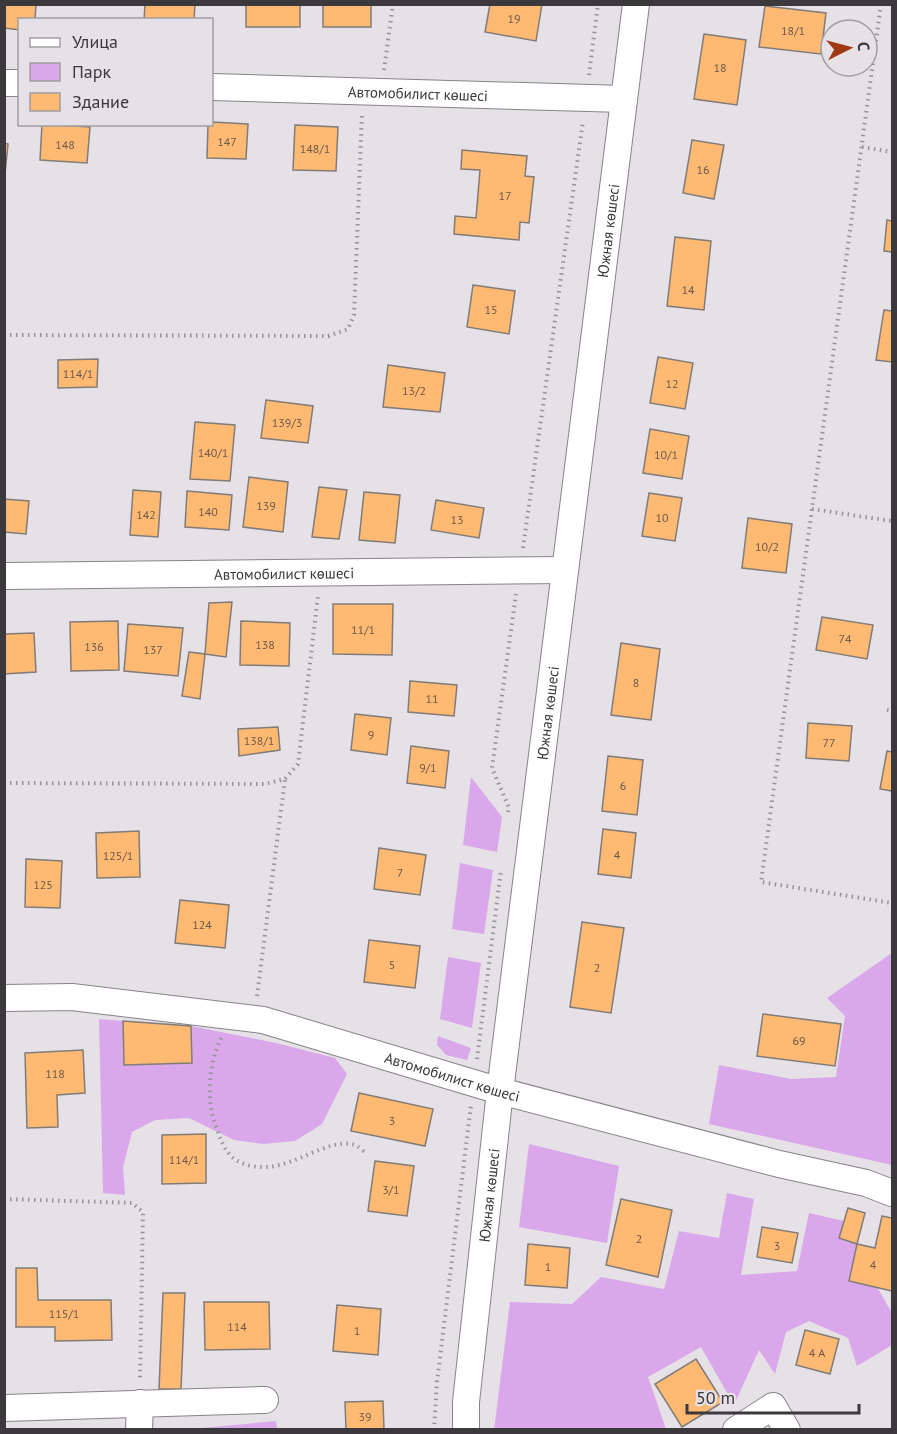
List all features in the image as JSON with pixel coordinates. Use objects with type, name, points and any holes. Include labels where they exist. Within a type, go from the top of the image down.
[{"type":"street","name":"Южная көшесі","points":[[465,1427],[500,1091],[636,4]]},
{"type":"street","name":"Автомобилист көшесі","points":[[213,87],[624,99]]},
{"type":"street","name":"Автомобилист көшесі","points":[[4,576],[565,570]]},
{"type":"street","name":"Автомобилист көшесі","points":[[4,998],[72,997],[250,1019],[500,1091],[779,1164],[866,1183],[892,1193]]},
{"type":"street","points":[[4,1408],[265,1400]]},
{"type":"street","points":[[139,1430],[140,1403]]},
{"type":"street","points":[[736,1430],[772,1406],[788,1430]]},
{"type":"path","points":[[4,335],[328,336],[348,329],[354,315],[372,92],[393,4]]},
{"type":"path","points":[[507,819],[509,808],[492,768],[598,4]]},
{"type":"path","points":[[881,4],[761,882],[892,903]]},
{"type":"path","points":[[862,147],[892,152]]},
{"type":"path","points":[[812,509],[892,521]]},
{"type":"path","points":[[321,572],[298,764],[285,779],[250,1019],[231,1024],[216,1050],[210,1092],[213,1116],[223,1147],[239,1163],[262,1168],[287,1164],[335,1145],[356,1145],[366,1153]]},
{"type":"path","points":[[4,783],[265,784],[285,779]]},
{"type":"path","points":[[434,1430],[437,1382],[501,866]]},
{"type":"path","points":[[4,1199],[132,1203],[143,1212],[140,1403]]},
{"type":"green space","points":[[471,777],[502,817],[497,852],[463,845]]},
{"type":"green space","points":[[460,863],[493,870],[484,934],[452,929]]},
{"type":"green space","points":[[892,953],[892,1165],[709,1124],[719,1065],[791,1079],[836,1077],[845,1016],[827,998]]},
{"type":"green space","points":[[448,957],[481,963],[472,1028],[440,1019]]},
{"type":"green space","points":[[99,1019],[123,1021],[125,1065],[192,1063],[191,1026],[276,1043],[335,1058],[347,1074],[322,1124],[295,1141],[263,1144],[234,1140],[189,1118],[155,1120],[132,1132],[123,1167],[125,1195],[103,1193]]},
{"type":"green space","points":[[438,1036],[471,1048],[467,1060],[446,1055],[437,1045]]},
{"type":"green space","points":[[529,1144],[619,1166],[607,1243],[519,1227]]},
{"type":"green space","points":[[727,1193],[754,1199],[741,1275],[797,1271],[809,1213],[844,1221],[840,1238],[857,1244],[849,1281],[877,1287],[892,1313],[892,1345],[857,1366],[848,1338],[809,1321],[786,1332],[775,1374],[759,1350],[734,1405],[701,1347],[648,1377],[666,1429],[494,1430],[510,1302],[572,1304],[601,1277],[664,1289],[679,1231],[719,1238]]},
{"type":"green space","points":[[276,1421],[277,1429],[191,1429]]},
{"type":"building","points":[[4,4],[36,4],[35,18],[18,18],[18,30],[4,28]]},
{"type":"building","points":[[145,4],[195,4],[194,18],[144,18]]},
{"type":"building","points":[[246,4],[300,4],[300,27],[246,27]]},
{"type":"building","points":[[323,4],[371,4],[371,27],[323,27]]},
{"type":"building","points":[[490,4],[542,4],[536,41],[485,32]]},
{"type":"building","points":[[765,6],[826,13],[825,18],[819,18],[819,54],[759,47]]},
{"type":"building","points":[[704,34],[746,40],[737,105],[694,99]]},
{"type":"building","points":[[213,122],[248,124],[246,159],[207,158],[208,126],[213,126]]},
{"type":"building","points":[[295,125],[338,127],[336,171],[293,170]]},
{"type":"building","points":[[42,126],[90,127],[87,163],[40,160]]},
{"type":"building","points":[[692,140],[724,145],[714,199],[683,193]]},
{"type":"building","points":[[4,143],[8,144],[5,174],[4,174]]},
{"type":"building","points":[[462,150],[527,156],[525,176],[534,177],[529,223],[520,222],[519,240],[454,234],[455,216],[476,218],[480,170],[461,169]]},
{"type":"building","points":[[887,220],[892,221],[892,252],[884,251]]},
{"type":"building","points":[[675,237],[711,241],[704,310],[667,306]]},
{"type":"building","points":[[473,285],[515,291],[509,334],[467,327]]},
{"type":"building","points":[[884,310],[892,311],[892,362],[876,360]]},
{"type":"building","points":[[658,357],[693,363],[685,409],[650,403]]},
{"type":"building","points":[[98,359],[97,387],[58,388],[58,360]]},
{"type":"building","points":[[388,365],[445,373],[440,412],[383,407]]},
{"type":"building","points":[[266,400],[313,406],[308,443],[261,438]]},
{"type":"building","points":[[195,422],[235,425],[230,481],[190,479]]},
{"type":"building","points":[[650,429],[689,436],[682,479],[643,473]]},
{"type":"building","points":[[249,477],[288,482],[283,532],[243,527]]},
{"type":"building","points":[[319,487],[347,490],[339,539],[312,537]]},
{"type":"building","points":[[133,490],[161,492],[158,537],[130,535]]},
{"type":"building","points":[[187,491],[232,495],[229,530],[185,527]]},
{"type":"building","points":[[364,492],[400,495],[395,543],[359,540]]},
{"type":"building","points":[[649,493],[682,498],[675,541],[642,536]]},
{"type":"building","points":[[4,499],[29,501],[26,534],[4,532]]},
{"type":"building","points":[[436,500],[484,508],[479,538],[431,530]]},
{"type":"building","points":[[748,518],[792,524],[786,573],[742,568]]},
{"type":"building","points":[[232,602],[226,657],[205,654],[209,603]]},
{"type":"building","points":[[333,604],[393,604],[392,655],[333,654]]},
{"type":"building","points":[[822,617],[873,625],[867,659],[816,650]]},
{"type":"building","points":[[118,621],[119,670],[71,671],[70,622]]},
{"type":"building","points":[[241,621],[290,623],[289,666],[240,665]]},
{"type":"building","points":[[128,624],[183,628],[178,676],[124,671]]},
{"type":"building","points":[[34,633],[36,672],[4,674],[4,634]]},
{"type":"building","points":[[621,643],[660,649],[651,720],[611,715]]},
{"type":"building","points":[[189,652],[205,654],[200,699],[182,696]]},
{"type":"building","points":[[410,681],[457,685],[454,716],[408,712]]},
{"type":"building","points":[[355,714],[391,718],[387,755],[351,750]]},
{"type":"building","points":[[808,723],[852,726],[849,761],[806,758]]},
{"type":"building","points":[[278,727],[280,750],[239,756],[238,729]]},
{"type":"building","points":[[411,746],[449,751],[445,788],[407,783]]},
{"type":"building","points":[[887,751],[892,752],[892,791],[880,789]]},
{"type":"building","points":[[608,756],[643,760],[637,815],[602,811]]},
{"type":"building","points":[[603,829],[636,833],[631,878],[598,874]]},
{"type":"building","points":[[139,831],[140,877],[97,878],[96,833]]},
{"type":"building","points":[[379,848],[426,855],[420,895],[374,889]]},
{"type":"building","points":[[26,859],[62,861],[60,908],[25,907]]},
{"type":"building","points":[[180,900],[229,905],[225,948],[175,943]]},
{"type":"building","points":[[582,922],[624,928],[611,1013],[570,1007]]},
{"type":"building","points":[[369,940],[420,946],[415,988],[364,982]]},
{"type":"building","points":[[763,1014],[841,1024],[835,1066],[757,1056]]},
{"type":"building","points":[[123,1021],[191,1026],[192,1063],[124,1065]]},
{"type":"building","points":[[83,1050],[85,1093],[57,1095],[58,1127],[27,1128],[25,1053]]},
{"type":"building","points":[[359,1093],[433,1109],[425,1146],[351,1131]]},
{"type":"building","points":[[206,1134],[206,1183],[162,1184],[162,1135]]},
{"type":"building","points":[[375,1161],[414,1166],[407,1216],[368,1211]]},
{"type":"building","points":[[621,1199],[672,1210],[658,1277],[606,1265]]},
{"type":"building","points":[[848,1208],[865,1213],[857,1244],[839,1238]]},
{"type":"building","points":[[882,1216],[892,1218],[892,1291],[849,1281],[857,1244],[875,1248]]},
{"type":"building","points":[[762,1227],[798,1233],[792,1263],[757,1257]]},
{"type":"building","points":[[528,1244],[570,1248],[567,1288],[525,1285]]},
{"type":"building","points":[[16,1268],[37,1268],[38,1300],[111,1300],[112,1340],[55,1341],[55,1327],[16,1327]]},
{"type":"building","points":[[163,1293],[185,1293],[181,1389],[159,1389]]},
{"type":"building","points":[[204,1302],[269,1302],[270,1349],[205,1350]]},
{"type":"building","points":[[337,1305],[381,1309],[378,1355],[333,1351]]},
{"type":"building","points":[[805,1330],[839,1339],[830,1374],[796,1365]]},
{"type":"building","points":[[696,1359],[723,1402],[682,1427],[655,1384]]},
{"type":"building","points":[[383,1401],[384,1430],[346,1430],[345,1402]]}]
